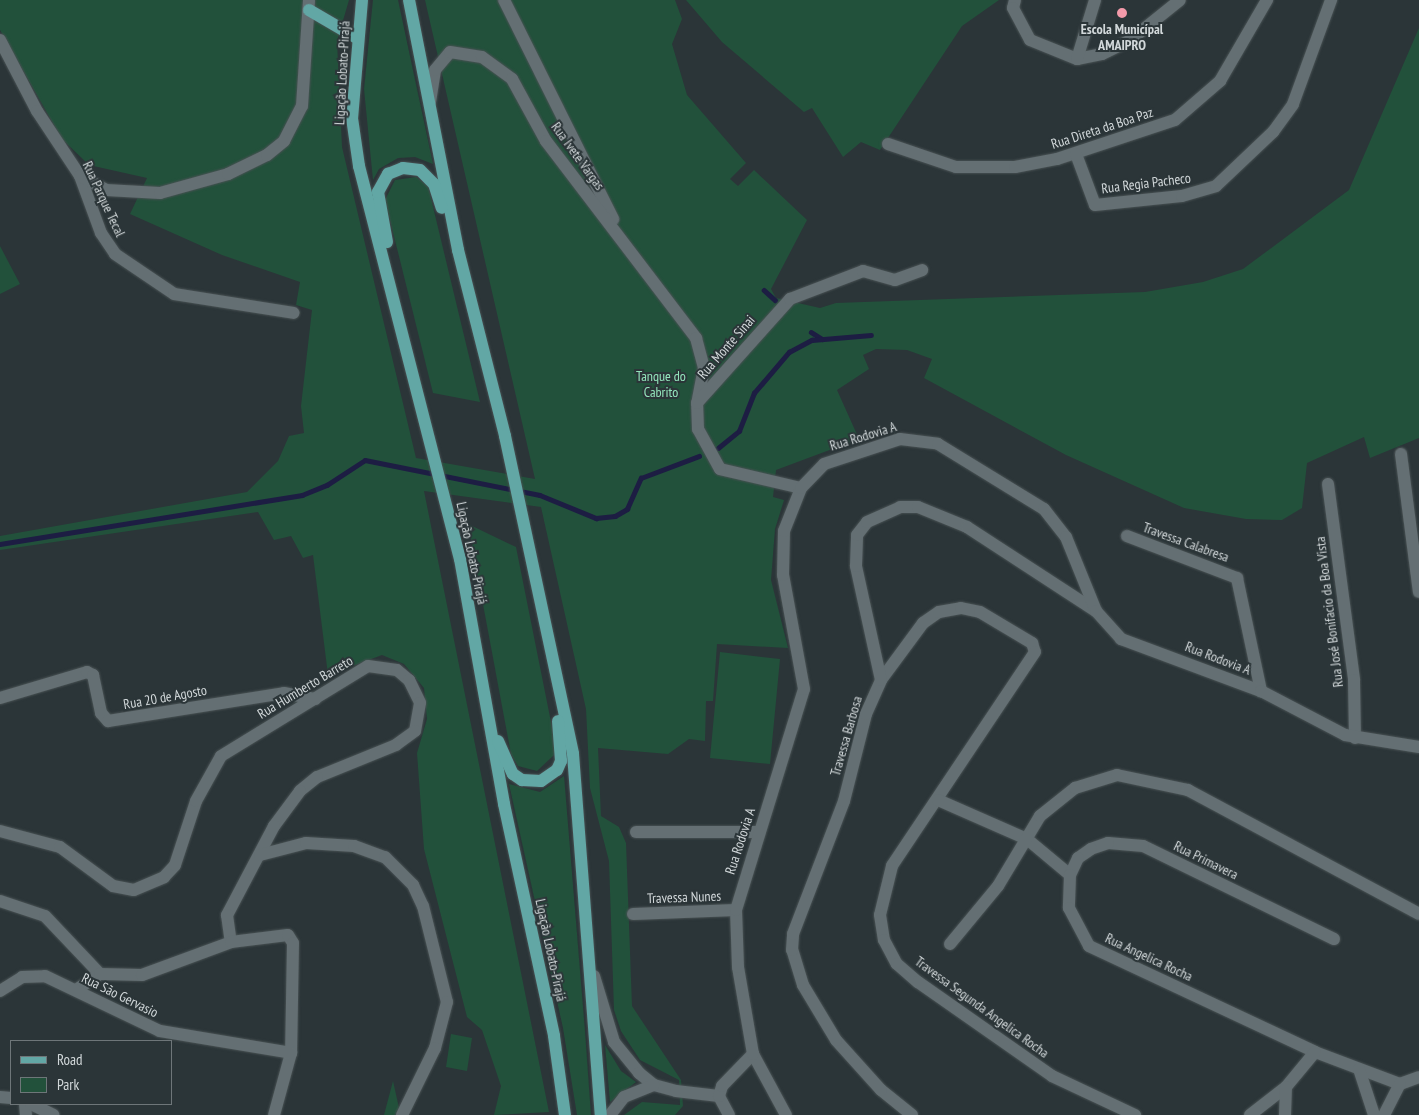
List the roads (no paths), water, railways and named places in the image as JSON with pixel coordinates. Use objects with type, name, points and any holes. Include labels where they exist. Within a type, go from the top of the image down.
[{"type":"main road","name":"Ligação Lobato-Pirajá","points":[[362,0],[357,38],[354,132],[460,559],[486,706],[554,1036],[566,1115]]},
{"type":"main road","points":[[409,0],[429,114],[458,250],[504,436],[548,650],[573,754],[592,967],[601,1115]]},
{"type":"main road","points":[[309,5],[357,38]]},
{"type":"main road","points":[[396,301],[378,192],[388,174],[412,168],[428,176],[458,250]]},
{"type":"main road","points":[[486,706],[513,774],[532,781],[550,777],[561,761],[562,748],[548,650]]},
{"type":"street","name":"Rua Ivete Vargas","points":[[504,0],[622,236]]},
{"type":"street","points":[[1015,0],[1013,8],[1030,40],[1077,59],[1102,54],[1129,41],[1180,0]]},
{"type":"street","points":[[1077,59],[1095,0]]},
{"type":"street","name":"Rua Direta da Boa Paz","points":[[888,144],[963,167],[1015,167],[1076,154],[1175,120],[1220,81],[1267,0]]},
{"type":"street","name":"Rua Regia Pacheco","points":[[1076,154],[1095,204],[1182,196],[1216,186],[1233,173],[1274,132],[1293,104],[1331,0]]},
{"type":"street","points":[[80,176],[106,190],[160,193],[228,174],[267,155],[284,142],[302,106],[309,5]]},
{"type":"street","name":"Rua Parque Tecal","points":[[0,40],[37,111],[80,176],[107,244],[166,291],[294,313]]},
{"type":"street","name":"Rua Ivete Vargas","points":[[429,114],[433,79],[445,55],[456,51],[482,57],[519,88],[546,141],[622,236],[696,338],[704,368],[697,403]]},
{"type":"street","name":"Rua Monte Sinai","points":[[697,403],[790,299],[863,271],[895,280],[922,270]]},
{"type":"street","points":[[697,403],[698,429],[720,469],[801,488]]},
{"type":"street","name":"Rua Rodovia A","points":[[786,1115],[753,1054],[738,967],[736,910],[758,832],[798,718],[804,689],[782,560],[787,518],[801,488],[824,464],[900,439],[938,444],[1044,508],[1066,537],[1096,611],[1130,644],[1261,691],[1355,738],[1419,747]]},
{"type":"street","points":[[1401,454],[1419,592]]},
{"type":"street","name":"Rua José Bonifacio da Boa Vista","points":[[1328,484],[1354,680],[1355,738]]},
{"type":"street","points":[[881,680],[854,550],[857,535],[867,522],[900,508],[918,507],[966,527],[1096,611]]},
{"type":"street","name":"Travessa Calabresa","points":[[1127,536],[1237,578],[1261,691]]},
{"type":"street","name":"Travessa Barbosa","points":[[912,1115],[881,1090],[836,1040],[803,985],[792,950],[793,934],[844,801],[866,714],[881,680],[922,623],[939,612],[961,608],[980,612],[1034,648]]},
{"type":"street","name":"Travessa Segunda Angelica Rocha","points":[[1034,648],[938,800],[892,866],[882,894],[880,915],[884,940],[897,964],[1052,1076],[1135,1115]]},
{"type":"street","name":"Rua Humberto Barreto","points":[[0,830],[68,851],[120,890],[150,884],[175,865],[196,801],[221,756],[368,666],[382,664],[409,680],[420,703],[419,720],[415,732],[404,741],[317,778],[300,791],[227,915],[231,942]]},
{"type":"street","name":"Rua 20 de Agosto","points":[[0,698],[87,672],[93,675],[101,713],[108,721],[284,693],[315,699]]},
{"type":"street","points":[[950,944],[998,886],[1040,816],[1076,788],[1117,775],[1142,777],[1209,800],[1419,914]]},
{"type":"street","points":[[938,800],[1027,839],[1070,875]]},
{"type":"street","points":[[636,832],[758,832]]},
{"type":"street","points":[[260,856],[306,843],[354,846],[395,864],[416,890],[443,980],[447,1010],[435,1048],[402,1115]]},
{"type":"street","name":"Rua Primavera","points":[[1070,875],[1078,858],[1090,849],[1108,843],[1143,846],[1334,939]]},
{"type":"street","name":"Rua Angelica Rocha","points":[[1070,875],[1069,908],[1090,946],[1315,1052],[1400,1084]]},
{"type":"street","points":[[0,901],[45,916],[100,974]]},
{"type":"street","name":"Travessa Nunes","points":[[634,914],[736,910]]},
{"type":"street","points":[[76,990],[100,974],[142,975],[231,942],[283,934],[291,938],[291,1053],[274,1115]]},
{"type":"street","points":[[592,967],[614,1042],[630,1065],[654,1085],[719,1096]]},
{"type":"street","name":"Rua São Gervasio","points":[[0,991],[22,977],[36,975],[76,990],[160,1032],[291,1053]]},
{"type":"street","points":[[1250,1115],[1286,1087],[1315,1052]]},
{"type":"street","points":[[719,1096],[727,1078],[753,1054]]},
{"type":"street","points":[[1359,1069],[1374,1115]]},
{"type":"street","points":[[1384,1115],[1400,1084],[1419,1077]]},
{"type":"street","points":[[610,1115],[624,1097],[654,1085]]},
{"type":"street","points":[[1285,1115],[1286,1087]]},
{"type":"street","points":[[719,1096],[729,1115]]},
{"type":"street","points":[[33,1105],[54,1115]]},
{"type":"waterway","points":[[764,290],[775,300]]},
{"type":"waterway","points":[[811,332],[822,339]]},
{"type":"waterway","points":[[718,448],[739,431],[754,393],[789,352],[812,340],[871,335]]},
{"type":"waterway","points":[[0,544],[302,495],[327,485],[365,460],[540,495],[596,518],[615,516],[627,509],[641,478],[699,456]]},
{"type":"place","name":"Escola Municípal AMAIPRO","points":[[1122,13]]},
{"type":"park label","name":"Tanque do Cabrito","points":[[661,384]]}]
